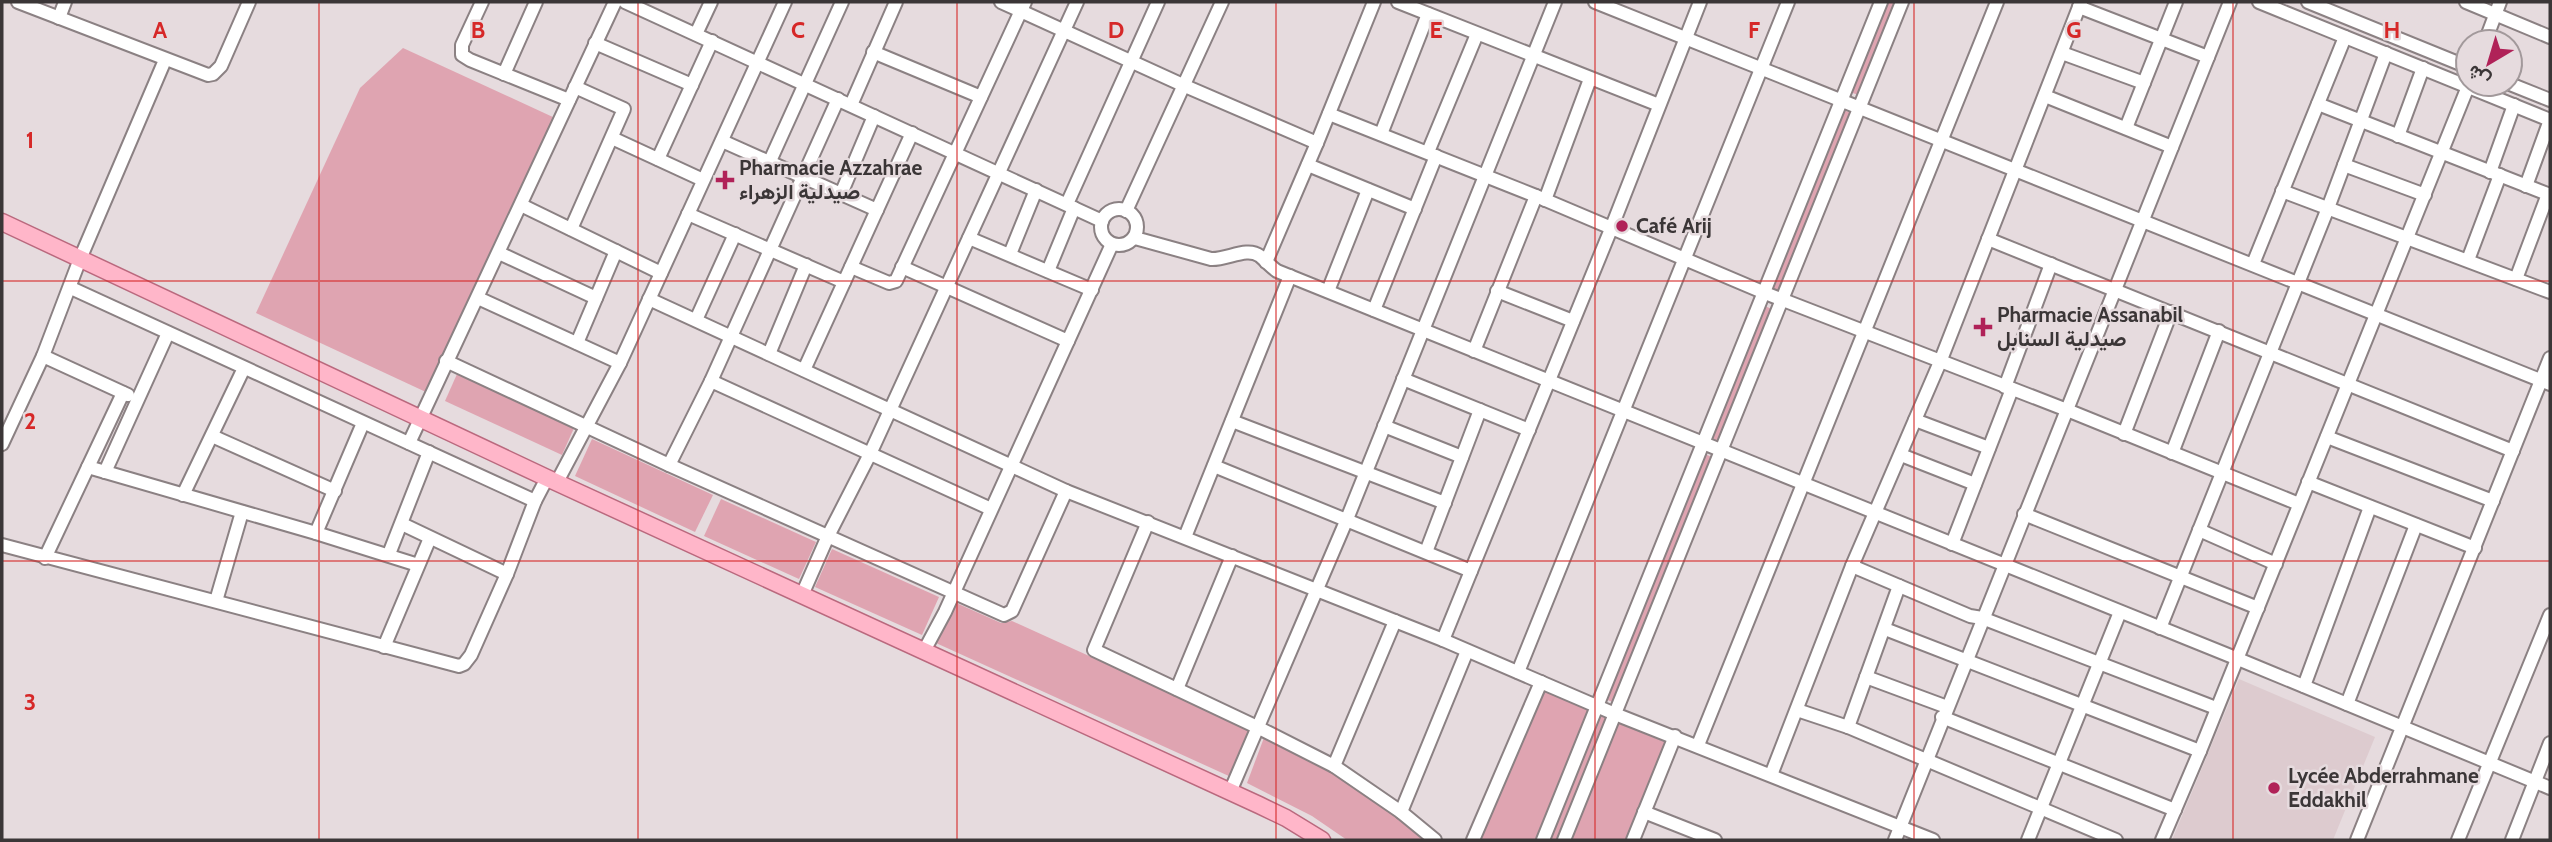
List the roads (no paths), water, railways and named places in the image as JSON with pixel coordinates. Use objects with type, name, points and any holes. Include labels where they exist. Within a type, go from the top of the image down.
[{"type":"main road","points":[[2,222],[552,480],[1286,818],[1322,840]]},
{"type":"street","points":[[18,2],[201,75],[213,74],[225,58],[248,2]]},
{"type":"street","points":[[59,18],[65,2]]},
{"type":"street","points":[[482,2],[462,46],[462,55],[569,100]]},
{"type":"street","points":[[504,74],[536,2]]},
{"type":"street","points":[[409,443],[615,2]]},
{"type":"street","points":[[625,2],[654,8],[696,34],[1102,220]]},
{"type":"street","points":[[696,34],[711,2]]},
{"type":"street","points":[[2,545],[384,647],[454,665],[464,664],[471,655],[507,574],[535,501],[552,480],[620,363],[785,2]]},
{"type":"street","points":[[770,161],[842,2]]},
{"type":"street","points":[[851,105],[897,2]]},
{"type":"street","points":[[1001,2],[1023,6],[1063,30],[1317,143]]},
{"type":"street","points":[[802,595],[828,536],[870,454],[1077,2]]},
{"type":"street","points":[[1048,271],[1071,206],[1158,2]]},
{"type":"street","points":[[1126,211],[1222,2]]},
{"type":"street","points":[[1266,262],[1374,2]]},
{"type":"street","points":[[1398,2],[1659,106]]},
{"type":"street","points":[[1230,792],[1347,519],[1555,2]]},
{"type":"street","points":[[1595,2],[2546,382]]},
{"type":"street","points":[[1443,640],[1611,229],[1700,2]]},
{"type":"street","points":[[1518,672],[1788,2]]},
{"type":"street","points":[[1543,840],[1881,2]]},
{"type":"street","points":[[1564,840],[1902,2]]},
{"type":"street","points":[[1698,746],[1997,2]]},
{"type":"street","points":[[2126,128],[2176,2]]},
{"type":"street","points":[[1895,840],[2230,2]]},
{"type":"street","points":[[2259,2],[2454,80]]},
{"type":"street","points":[[2305,20],[2311,2],[2454,61]]},
{"type":"street","points":[[2466,2],[2498,8],[2549,32]]},
{"type":"street","points":[[1772,775],[1853,566],[1940,362],[2080,5],[2208,57]]},
{"type":"street","points":[[851,267],[891,284],[896,281],[1023,6]]},
{"type":"street","points":[[2490,28],[2498,8]]},
{"type":"street","points":[[1381,134],[1428,14]]},
{"type":"street","points":[[1374,310],[1415,209],[1432,154],[1477,34]]},
{"type":"street","points":[[2253,264],[2345,37]]},
{"type":"street","points":[[658,159],[712,41]]},
{"type":"street","points":[[595,43],[692,85]]},
{"type":"street","points":[[873,52],[981,97]]},
{"type":"street","points":[[2062,53],[2144,83]]},
{"type":"street","points":[[2160,628],[2299,282],[2386,53]]},
{"type":"street","points":[[2,444],[43,356],[80,259],[165,60]]},
{"type":"street","points":[[2398,135],[2423,68]]},
{"type":"street","points":[[1474,351],[1590,79]]},
{"type":"street","points":[[571,229],[624,109],[575,87]]},
{"type":"street","points":[[2524,90],[2550,100]]},
{"type":"street","points":[[2045,96],[2172,147]]},
{"type":"street","points":[[2162,840],[2238,659],[2463,98]]},
{"type":"street","points":[[2499,98],[2550,120],[2526,186]]},
{"type":"street","points":[[669,465],[711,381],[838,99]]},
{"type":"street","points":[[2318,104],[2549,195],[2515,279]]},
{"type":"street","points":[[2468,260],[2515,105]]},
{"type":"street","points":[[1329,114],[1540,198],[1765,293],[2067,410],[2299,504]]},
{"type":"street","points":[[841,194],[874,116]]},
{"type":"street","points":[[804,370],[912,133]]},
{"type":"street","points":[[612,138],[703,180]]},
{"type":"street","points":[[722,141],[877,210]]},
{"type":"street","points":[[1308,165],[1415,209]]},
{"type":"street","points":[[2344,165],[2424,195]]},
{"type":"street","points":[[1010,254],[1036,190]]},
{"type":"street","points":[[1328,291],[1368,190]]},
{"type":"street","points":[[2282,191],[2550,292]]},
{"type":"street","points":[[521,205],[661,272]]},
{"type":"street","points":[[1135,238],[1137,223],[1126,211],[1115,210],[1102,220],[1101,232],[1112,244],[1124,245],[1135,238],[1211,259],[1224,259],[1249,252],[1259,255],[1277,271],[2238,659],[2550,788]]},
{"type":"street","points":[[688,214],[844,282]]},
{"type":"street","points":[[696,320],[735,234]]},
{"type":"street","points":[[969,238],[1092,290]]},
{"type":"street","points":[[1988,239],[2513,451]]},
{"type":"street","points":[[924,651],[1112,244]]},
{"type":"street","points":[[577,343],[616,251]]},
{"type":"street","points":[[499,253],[596,298]]},
{"type":"street","points":[[1952,544],[1989,448],[2051,264]]},
{"type":"street","points":[[769,354],[806,265]]},
{"type":"street","points":[[902,267],[1068,341]]},
{"type":"street","points":[[1185,537],[1290,276]]},
{"type":"street","points":[[71,288],[535,501]]},
{"type":"street","points":[[1497,292],[1573,321]]},
{"type":"street","points":[[478,298],[620,363]]},
{"type":"street","points":[[649,299],[1066,491],[1443,640],[1615,714],[1933,840]]},
{"type":"street","points":[[2124,434],[2171,312]]},
{"type":"street","points":[[2172,453],[2219,331]]},
{"type":"street","points":[[105,472],[168,333]]},
{"type":"street","points":[[43,356],[137,400]]},
{"type":"street","points":[[2357,840],[2513,451],[2546,382],[2550,358]]},
{"type":"street","points":[[446,361],[1000,614],[1010,614],[1066,491]]},
{"type":"street","points":[[183,495],[244,368]]},
{"type":"street","points":[[1403,379],[1528,430]]},
{"type":"street","points":[[711,381],[991,509]]},
{"type":"street","points":[[45,558],[123,393]]},
{"type":"street","points":[[1426,552],[1480,410]]},
{"type":"street","points":[[1915,420],[1989,448]]},
{"type":"street","points":[[1232,421],[1445,503]]},
{"type":"street","points":[[316,533],[363,423]]},
{"type":"street","points":[[1384,426],[1462,457]]},
{"type":"street","points":[[212,436],[335,491]]},
{"type":"street","points":[[2327,437],[2493,501]]},
{"type":"street","points":[[389,554],[429,452]]},
{"type":"street","points":[[1900,455],[1975,484]]},
{"type":"street","points":[[1214,466],[1471,571]]},
{"type":"street","points":[[88,467],[389,554],[418,565]]},
{"type":"street","points":[[2308,482],[2475,548]]},
{"type":"street","points":[[2304,686],[2370,507]]},
{"type":"street","points":[[216,601],[242,512]]},
{"type":"street","points":[[2024,514],[2258,608]]},
{"type":"street","points":[[1148,522],[1094,650],[1334,766],[1401,812],[1435,840]]},
{"type":"street","points":[[402,524],[507,574]]},
{"type":"street","points":[[2347,704],[2416,525]]},
{"type":"street","points":[[2199,530],[2276,564]]},
{"type":"street","points":[[384,647],[430,538]]},
{"type":"street","points":[[1177,689],[1232,556]]},
{"type":"street","points":[[1853,566],[1970,616],[1982,618],[2216,708]]},
{"type":"street","points":[[1847,727],[1899,586]]},
{"type":"street","points":[[2028,840],[2120,612]]},
{"type":"street","points":[[2458,840],[2547,633],[2550,615]]},
{"type":"street","points":[[1334,766],[1395,621]]},
{"type":"street","points":[[1885,629],[2200,751]]},
{"type":"street","points":[[1401,812],[1467,651]]},
{"type":"street","points":[[1867,677],[2057,765],[2175,810]]},
{"type":"street","points":[[1473,840],[1541,682]]},
{"type":"street","points":[[1797,710],[1847,727],[2116,840]]},
{"type":"street","points":[[1633,840],[1675,736]]},
{"type":"street","points":[[2512,840],[2550,743]]},
{"type":"street","points":[[1644,812],[1715,840]]},
{"type":"place","name":"Pharmacie Azzahrae صيدلية الزهراء","points":[[725,180]]},
{"type":"place","name":"Café Arij","points":[[1622,226]]},
{"type":"place","name":"Pharmacie Assanabil صيدلية السنابل","points":[[1983,327]]},
{"type":"place","name":"Lycée Abderrahmane Eddakhil","points":[[2274,788]]}]
